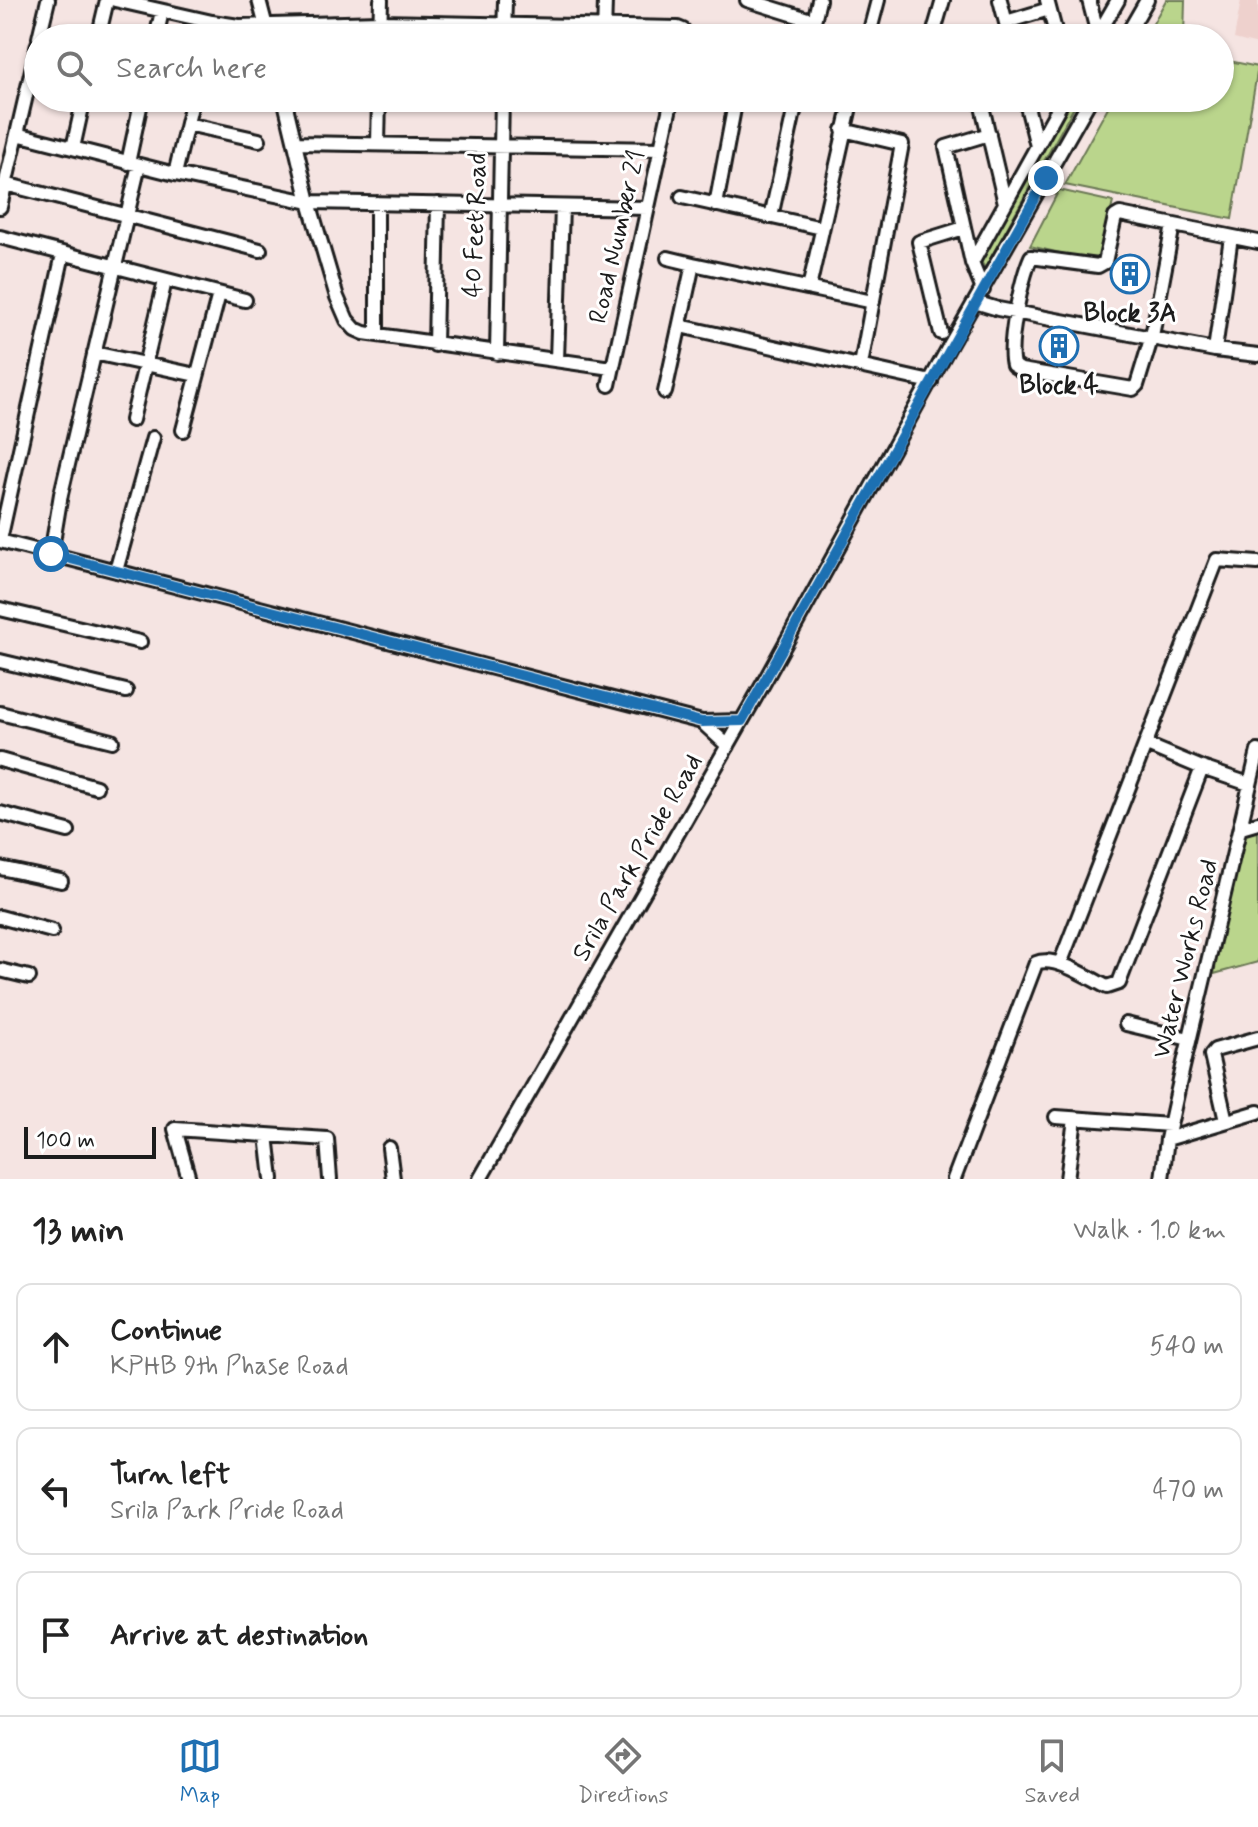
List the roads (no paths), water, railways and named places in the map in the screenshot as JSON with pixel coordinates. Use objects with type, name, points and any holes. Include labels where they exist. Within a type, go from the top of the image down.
[{"type":"street","points":[[42,24],[48,0]]},
{"type":"street","points":[[101,24],[107,0]]},
{"type":"street","points":[[115,0],[226,24]]},
{"type":"street","points":[[259,0],[266,24],[504,24],[505,0]]},
{"type":"street","points":[[380,22],[381,0]]},
{"type":"street","points":[[604,24],[605,0]]},
{"type":"street","points":[[747,0],[814,21]]},
{"type":"street","points":[[813,24],[819,0]]},
{"type":"street","points":[[872,24],[878,0]]},
{"type":"street","points":[[936,24],[943,0]]},
{"type":"street","points":[[1000,0],[1006,22],[1048,4],[1053,24]]},
{"type":"street","points":[[1089,0],[1094,24]]},
{"type":"street","points":[[1104,24],[1118,0]]},
{"type":"street","points":[[1132,24],[1143,3]]},
{"type":"street","points":[[159,24],[162,11]]},
{"type":"street","points":[[0,207],[24,104]]},
{"type":"street","points":[[73,148],[81,112]]},
{"type":"street","points":[[51,554],[61,494],[126,216],[140,112]]},
{"type":"street","points":[[175,174],[190,112]]},
{"type":"street","points":[[288,112],[309,202],[337,297],[347,320],[364,333],[611,368]]},
{"type":"street","points":[[378,144],[379,112]]},
{"type":"street","name":"40 Feet Road","points":[[497,353],[502,112]]},
{"type":"street","name":"Road Number 21","points":[[609,385],[669,112]]},
{"type":"street","points":[[716,205],[733,112]]},
{"type":"street","points":[[771,217],[794,112]]},
{"type":"street","points":[[809,288],[848,112]]},
{"type":"street","points":[[984,112],[1005,203]]},
{"type":"street","points":[[1028,112],[1037,146]]},
{"type":"street","points":[[972,263],[1056,112]]},
{"type":"street","name":"Srila Park Pride Road","points":[[480,1179],[728,746],[1083,112]]},
{"type":"street","points":[[187,124],[259,140]]},
{"type":"street","points":[[843,130],[902,144],[861,365]]},
{"type":"street","points":[[17,134],[175,174],[309,202],[648,208]]},
{"type":"street","points":[[983,290],[972,263],[946,147],[989,134]]},
{"type":"street","points":[[296,143],[661,149]]},
{"type":"street","points":[[3,188],[260,250]]},
{"type":"street","points":[[682,197],[822,228]]},
{"type":"street","points":[[377,203],[377,335]]},
{"type":"street","points":[[435,345],[438,204]]},
{"type":"street","points":[[557,360],[562,207]]},
{"type":"street","points":[[1173,225],[1152,336],[1137,385],[1133,389],[1021,370],[1013,365],[1011,357],[1017,311],[1031,257],[1098,266],[1105,262],[1117,215],[1173,225],[1258,242]]},
{"type":"street","points":[[941,333],[919,242],[964,228]]},
{"type":"street","points":[[0,237],[245,300]]},
{"type":"street","points":[[1215,350],[1231,237]]},
{"type":"street","points":[[63,254],[0,541],[702,722],[742,721]]},
{"type":"street","points":[[668,258],[873,302]]},
{"type":"street","points":[[665,392],[693,264]]},
{"type":"street","points":[[132,420],[165,281]]},
{"type":"street","points":[[183,430],[219,294]]},
{"type":"street","points":[[975,302],[1215,350],[1257,354],[1258,340]]},
{"type":"street","points":[[680,326],[931,382]]},
{"type":"street","points":[[94,353],[196,375]]},
{"type":"street","points":[[116,571],[153,438]]},
{"type":"street","points":[[1060,964],[1217,560],[1258,563]]},
{"type":"street","points":[[0,609],[140,642]]},
{"type":"street","points":[[0,661],[126,691]]},
{"type":"street","points":[[0,713],[112,741]]},
{"type":"street","points":[[702,722],[728,746]]},
{"type":"street","points":[[1147,745],[1249,784]]},
{"type":"street","name":"Water Works Road","points":[[1162,1179],[1168,1132],[1258,751]]},
{"type":"street","points":[[0,760],[96,787]]},
{"type":"street","points":[[954,1179],[1036,963],[1042,960],[1060,964],[1107,987],[1119,983],[1202,768]]},
{"type":"street","points":[[0,813],[68,831]]},
{"type":"street","points":[[1241,828],[1258,823]]},
{"type":"street","points":[[0,868],[61,881]]},
{"type":"street","points":[[0,917],[52,931]]},
{"type":"street","points":[[0,970],[29,977]]},
{"type":"street","points":[[1126,1024],[1189,1039]]},
{"type":"street","points":[[1226,1121],[1211,1055],[1215,1050],[1258,1038]]},
{"type":"street","points":[[1056,1117],[1168,1132],[1258,1112]]},
{"type":"street","points":[[1067,1179],[1075,1119]]},
{"type":"street","points":[[189,1179],[175,1129],[327,1139],[330,1179]]},
{"type":"street","points":[[267,1135],[272,1179]]},
{"type":"street","points":[[389,1148],[393,1179]]},
{"type":"place","name":"Block 3A","points":[[1130,274]]},
{"type":"place","name":"Block 4","points":[[1059,346]]}]
